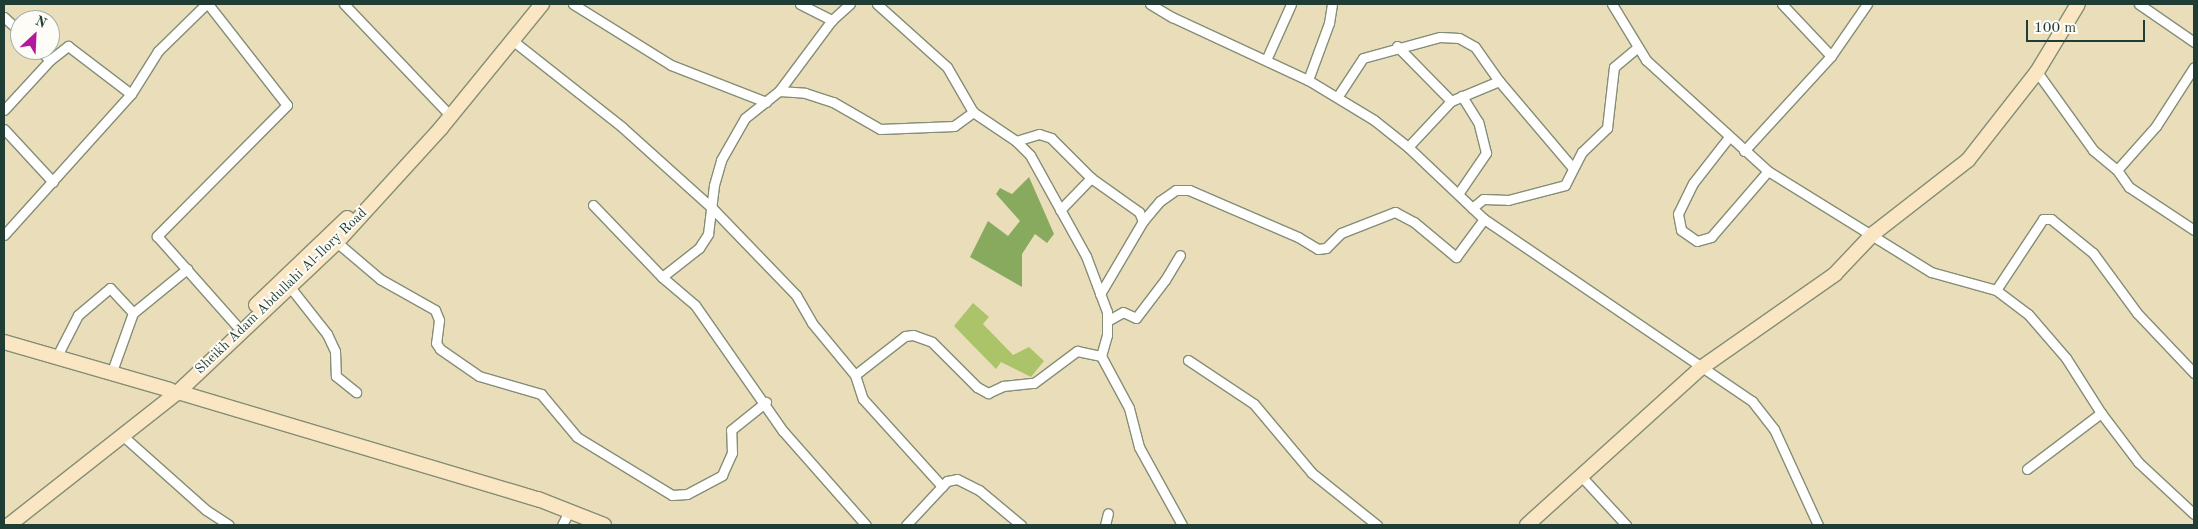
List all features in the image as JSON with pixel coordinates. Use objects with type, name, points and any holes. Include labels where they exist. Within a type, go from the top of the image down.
[{"type":"street","points":[[4,235],[130,94],[158,51],[207,4],[287,105],[158,236],[236,325]]},
{"type":"street","points":[[344,4],[445,110]]},
{"type":"street","name":"Sheikh Adam Abdullahi Al-Ilory Road","points":[[8,522],[123,436],[290,287],[445,110],[532,4]]},
{"type":"street","name":"Sheikh Adam Abdullahi Al-Ilory Road","points":[[8,522],[174,391],[236,325],[333,239],[441,128],[542,4]]},
{"type":"street","points":[[573,4],[671,65],[766,102]]},
{"type":"street","points":[[800,4],[832,20]]},
{"type":"street","points":[[662,277],[699,248],[708,234],[713,209],[714,185],[728,146],[745,118],[779,91],[832,20],[850,4]]},
{"type":"street","points":[[877,4],[947,67],[973,112],[1016,141],[1030,155],[1086,256],[1100,294],[1107,321],[1108,335],[1101,356],[1129,408],[1139,447],[1182,525]]},
{"type":"street","points":[[1150,4],[1338,96],[1408,147],[1484,219],[1752,401],[1768,417],[1818,525]]},
{"type":"street","points":[[1266,60],[1292,4]]},
{"type":"street","points":[[1308,80],[1329,23],[1332,4]]},
{"type":"street","points":[[1612,4],[1646,60],[1768,171],[1873,234],[1931,272],[1996,290],[2028,314],[2046,332],[2101,413],[2138,462],[2194,514]]},
{"type":"street","points":[[1782,4],[1831,56]]},
{"type":"street","points":[[1744,150],[1831,56],[1867,4]]},
{"type":"street","points":[[1527,525],[1701,368],[1835,274],[1873,234],[1968,160],[2037,72],[2078,4]]},
{"type":"street","points":[[2139,4],[2194,42]]},
{"type":"street","points":[[1338,96],[1363,58],[1397,46],[1440,37],[1459,38],[1475,47],[1499,81],[1572,167]]},
{"type":"street","points":[[512,40],[622,127],[713,209],[796,296],[812,323],[855,375],[863,399],[942,486]]},
{"type":"street","points":[[60,52],[68,46],[130,94]]},
{"type":"street","points":[[1397,46],[1451,101]]},
{"type":"street","points":[[1472,208],[1484,199],[1508,200],[1565,185],[1572,167],[1607,128],[1614,67],[1638,47]]},
{"type":"street","points":[[6,103],[50,60]]},
{"type":"street","points":[[2116,170],[2156,126],[2194,67]]},
{"type":"street","points":[[2037,72],[2094,150],[2116,170],[2129,187],[2194,230]]},
{"type":"street","points":[[1408,147],[1451,101],[1499,81]]},
{"type":"street","points":[[779,91],[805,93],[833,102],[880,129],[954,126],[973,112]]},
{"type":"street","points":[[1458,194],[1486,152],[1478,122],[1462,96]]},
{"type":"street","points":[[4,129],[53,182]]},
{"type":"street","points":[[1016,141],[1046,135],[1091,178],[1139,212],[1143,221]]},
{"type":"street","points":[[1729,136],[1692,183],[1678,214],[1681,230],[1697,241],[1711,237],[1768,171]]},
{"type":"street","points":[[1060,210],[1091,178]]},
{"type":"street","points":[[1100,294],[1143,221],[1160,201],[1176,190],[1189,190],[1298,237],[1318,249],[1326,248],[1341,233],[1395,212],[1414,222],[1456,257],[1484,219]]},
{"type":"street","points":[[593,205],[662,277],[696,304],[766,402],[783,431],[866,525]]},
{"type":"street","points":[[1996,290],[2043,218],[2050,219],[2093,253],[2137,313],[2194,373]]},
{"type":"street","points":[[333,239],[380,279],[435,310],[439,320],[436,343],[440,349],[479,376],[540,394],[577,437],[672,495],[687,494],[722,475],[732,453],[730,430],[766,402]]},
{"type":"street","points":[[1107,321],[1123,312],[1136,318],[1166,280],[1180,254]]},
{"type":"street","points":[[111,374],[133,313],[187,269]]},
{"type":"street","points":[[290,287],[327,334],[335,351],[336,376],[356,392]]},
{"type":"street","points":[[56,358],[78,315],[110,288],[133,313]]},
{"type":"street","points":[[855,375],[904,336],[913,335],[932,342],[977,387],[988,393],[1003,386],[1034,383],[1076,351],[1101,356]]},
{"type":"street","points":[[4,342],[538,499],[604,525]]},
{"type":"street","points":[[1188,360],[1254,404],[1312,473],[1377,525]]},
{"type":"street","points":[[2027,469],[2101,413]]},
{"type":"street","points":[[123,436],[206,510],[229,525]]},
{"type":"street","points":[[1581,476],[1626,525]]},
{"type":"street","points":[[906,525],[947,481],[957,479],[968,483],[1021,525]]},
{"type":"street","points":[[562,525],[569,511]]},
{"type":"street","points":[[1104,525],[1108,513]]},
{"type":"green space","points":[[1029,177],[1054,234],[1047,243],[1035,234],[1022,254],[1022,287],[970,257],[988,221],[1008,236],[1020,221],[996,194],[1000,188],[1012,194]]},
{"type":"green space","points":[[973,303],[989,317],[983,324],[1013,355],[1029,347],[1044,361],[1031,377],[1001,362],[996,369],[954,326]]}]
